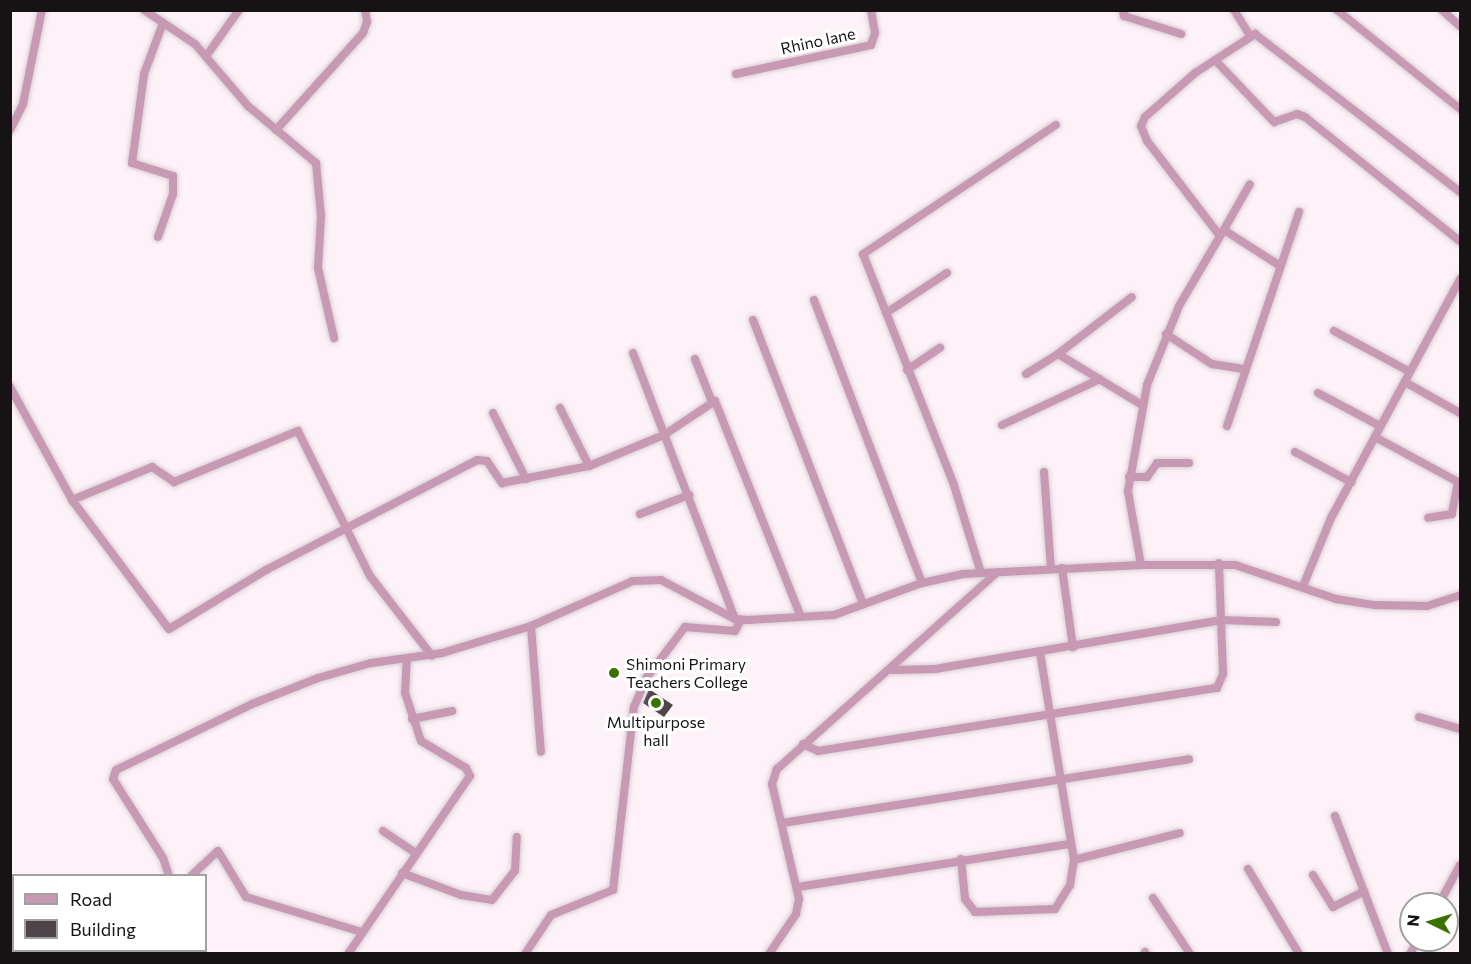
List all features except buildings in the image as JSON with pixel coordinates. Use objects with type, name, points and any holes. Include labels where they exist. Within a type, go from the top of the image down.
[{"type":"street","points":[[10,130],[23,104],[42,10]]},
{"type":"street","points":[[144,10],[207,55],[248,106],[319,169],[318,268],[334,338]]},
{"type":"street","points":[[207,55],[239,10]]},
{"type":"street","points":[[276,130],[363,33],[365,10]]},
{"type":"street","name":"Rhino lane","points":[[736,74],[871,45],[875,33],[871,10]]},
{"type":"street","points":[[1123,10],[1134,20],[1180,34]]},
{"type":"street","points":[[1234,10],[1249,34]]},
{"type":"street","points":[[1338,10],[1461,109]]},
{"type":"street","points":[[1442,10],[1461,26]]},
{"type":"street","points":[[158,237],[171,204],[173,176],[132,163],[144,74],[163,23]]},
{"type":"street","points":[[1280,266],[1222,233],[1141,126],[1154,108],[1249,34],[1264,36],[1461,192]]},
{"type":"street","points":[[1215,60],[1274,122],[1297,114],[1305,117],[1461,241]]},
{"type":"street","points":[[981,573],[954,485],[907,370],[865,250],[1056,125]]},
{"type":"street","points":[[1142,565],[1130,513],[1129,477],[1142,405],[1166,334],[1250,184]]},
{"type":"street","points":[[1227,426],[1244,369],[1299,212]]},
{"type":"street","points":[[886,313],[947,273]]},
{"type":"street","points":[[1303,586],[1351,482],[1461,279]]},
{"type":"street","points":[[1026,374],[1058,354],[1132,297]]},
{"type":"street","points":[[814,300],[922,583]]},
{"type":"street","points":[[753,320],[863,604]]},
{"type":"street","points":[[1334,331],[1410,372]]},
{"type":"street","points":[[1166,334],[1212,364],[1244,369]]},
{"type":"street","points":[[907,370],[940,348]]},
{"type":"street","points":[[525,954],[551,915],[613,890],[634,707],[647,677],[685,627],[735,631],[738,620],[633,353]]},
{"type":"street","points":[[1058,354],[1142,405]]},
{"type":"street","points":[[695,359],[712,402],[719,406],[801,617]]},
{"type":"street","points":[[1002,425],[1100,379]]},
{"type":"street","points":[[1405,382],[1461,413]]},
{"type":"street","points":[[10,387],[72,500],[135,589],[171,629],[212,600],[477,460],[488,461],[502,483],[589,466],[664,435],[712,402]]},
{"type":"street","points":[[1318,393],[1380,426]]},
{"type":"street","points":[[560,408],[589,466]]},
{"type":"street","points":[[493,413],[526,479]]},
{"type":"street","points":[[72,500],[152,467],[174,482],[293,430],[305,437],[345,529],[369,576],[432,656]]},
{"type":"street","points":[[1375,437],[1458,482],[1452,514],[1428,518]]},
{"type":"street","points":[[1295,452],[1351,482]]},
{"type":"street","points":[[1129,477],[1147,477],[1157,463],[1189,463]]},
{"type":"street","points":[[1044,472],[1051,569]]},
{"type":"street","points":[[640,514],[689,495]]},
{"type":"street","points":[[803,744],[818,751],[1217,687],[1223,680],[1219,563]]},
{"type":"street","points":[[168,874],[113,771],[263,699],[345,669],[432,656],[531,626],[605,590],[644,579],[667,582],[738,620],[834,615],[922,583],[981,573],[1142,565],[1219,563],[1303,586],[1336,599],[1375,605],[1427,606],[1461,595]]},
{"type":"street","points":[[1062,568],[1073,647]]},
{"type":"street","points":[[769,954],[796,914],[798,887],[782,822],[774,776],[803,744],[892,670],[997,572]]},
{"type":"street","points":[[892,670],[917,671],[1073,647],[1222,620],[1276,622]]},
{"type":"street","points":[[531,626],[541,752]]},
{"type":"street","points":[[961,860],[967,904],[983,914],[1055,909],[1070,885],[1074,860],[1068,844],[1040,652]]},
{"type":"street","points":[[348,954],[470,776],[466,768],[422,743],[412,720],[404,682],[407,659]]},
{"type":"street","points":[[412,720],[452,711]]},
{"type":"street","points":[[1419,717],[1461,729]]},
{"type":"street","points":[[782,822],[1189,759]]},
{"type":"street","points":[[1335,816],[1388,954]]},
{"type":"street","points":[[383,831],[416,852]]},
{"type":"street","points":[[1074,860],[1180,833]]},
{"type":"street","points":[[402,873],[468,897],[492,900],[515,871],[517,837]]},
{"type":"street","points":[[798,887],[1068,844]]},
{"type":"street","points":[[193,874],[218,851],[246,897],[362,932]]},
{"type":"street","points":[[1445,892],[1461,865]]},
{"type":"street","points":[[1248,869],[1299,954]]},
{"type":"street","points":[[1313,875],[1333,907],[1364,891]]},
{"type":"street","points":[[1153,898],[1190,954]]},
{"type":"place","name":"Shimoni Primary Teachers College","points":[[614,673]]},
{"type":"place","name":"Multipurpose hall","points":[[656,703]]}]
